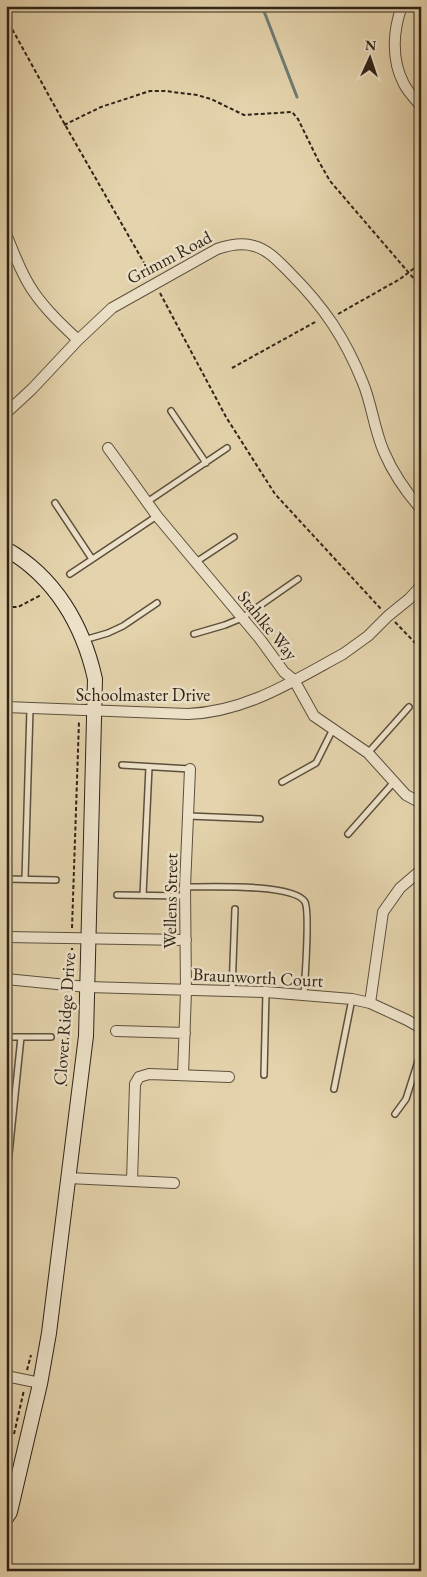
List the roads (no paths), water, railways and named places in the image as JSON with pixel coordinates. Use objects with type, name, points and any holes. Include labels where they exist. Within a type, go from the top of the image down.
[{"type":"street","points":[[402,6],[394,40],[398,68],[404,84],[421,106]]},
{"type":"street","points":[[6,234],[33,291],[50,312],[78,340]]},
{"type":"street","name":"Grimm Road","points":[[6,413],[112,308],[217,249],[229,245],[253,245],[275,257],[310,293],[340,333],[350,351],[364,385],[374,425],[384,451],[395,474],[421,509]]},
{"type":"street","name":"Stahlke Way","points":[[108,448],[157,516],[242,618],[284,672],[294,680],[314,716],[368,753],[406,795],[421,803]]},
{"type":"street","name":"Clover Ridge Drive","points":[[6,548],[31,566],[65,603],[90,655],[95,679],[86,1036],[50,1333],[10,1512],[6,1518]]},
{"type":"street","name":"Schoolmaster Drive","points":[[6,707],[206,714],[244,704],[294,680],[358,645],[421,586]]},
{"type":"street","name":"Wellens Street","points":[[183,1075],[190,769]]},
{"type":"street","points":[[370,1003],[383,912],[400,888],[421,870]]},
{"type":"street","name":"Braunworth Court","points":[[6,937],[186,940]]},
{"type":"street","name":"Braunworth Court","points":[[6,979],[87,987],[266,992],[352,999],[370,1003],[421,1028]]},
{"type":"street","points":[[116,1031],[185,1033]]},
{"type":"street","points":[[132,1181],[136,1084],[139,1077],[149,1074],[229,1077]]},
{"type":"street","points":[[68,1178],[174,1183]]},
{"type":"street","points":[[6,1376],[40,1383]]},
{"type":"lane","points":[[171,411],[206,463]]},
{"type":"lane","points":[[146,502],[227,448]]},
{"type":"lane","points":[[55,503],[92,559]]},
{"type":"lane","points":[[70,574],[157,516]]},
{"type":"lane","points":[[196,562],[234,537]]},
{"type":"lane","points":[[194,634],[225,626],[242,618],[298,579]]},
{"type":"lane","points":[[84,640],[108,633],[123,626],[157,603]]},
{"type":"lane","points":[[368,753],[409,707]]},
{"type":"lane","points":[[24,879],[30,708]]},
{"type":"lane","points":[[282,782],[316,762],[333,729]]},
{"type":"lane","points":[[122,765],[190,769]]},
{"type":"lane","points":[[143,895],[149,766]]},
{"type":"lane","points":[[348,834],[394,782]]},
{"type":"lane","points":[[189,816],[260,819]]},
{"type":"lane","points":[[6,879],[56,880]]},
{"type":"lane","points":[[117,895],[266,889],[288,892],[300,897],[306,904],[304,994]]},
{"type":"lane","points":[[232,991],[235,909]]},
{"type":"lane","points":[[264,1075],[266,992]]},
{"type":"lane","points":[[334,1089],[352,999]]},
{"type":"lane","points":[[6,1037],[51,1038]]},
{"type":"lane","points":[[6,1183],[21,1037]]},
{"type":"lane","points":[[394,1114],[406,1098],[421,1052]]},
{"type":"waterway","points":[[262,6],[297,97]]}]
